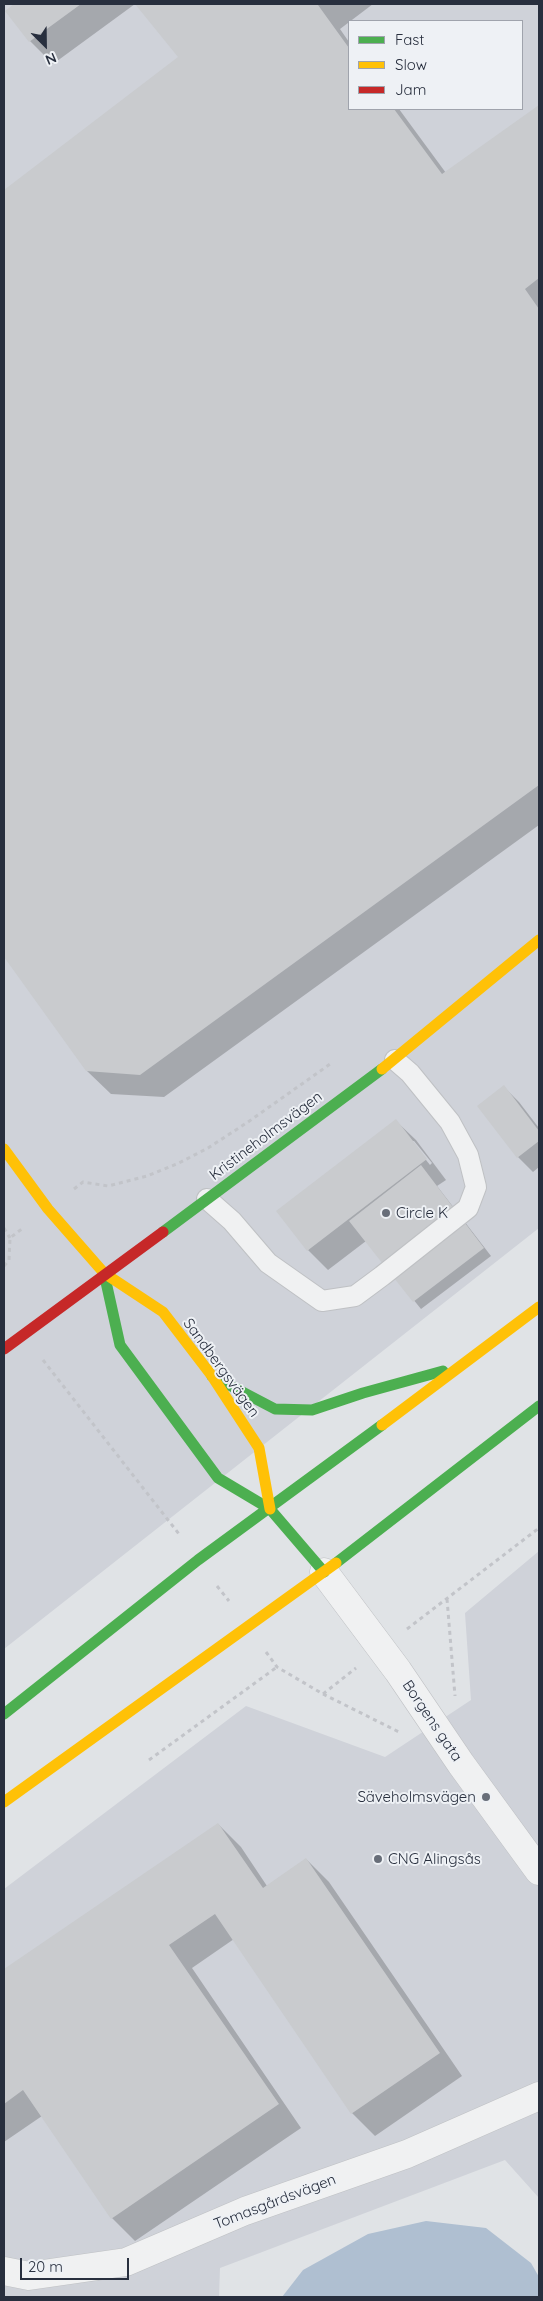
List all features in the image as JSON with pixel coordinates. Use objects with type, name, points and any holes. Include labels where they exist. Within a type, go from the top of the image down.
[{"type":"main road","name":"Kristineholmsvägen","points":[[4,1349],[104,1273],[395,1060],[539,940]]},
{"type":"main road","name":"Sandbergsvägen","points":[[4,1149],[48,1210],[104,1273],[163,1312],[212,1376],[259,1448],[270,1509]]},
{"type":"main road","name":"Sandbergsvägen","points":[[104,1273],[120,1345],[218,1478],[270,1509],[324,1572]]},
{"type":"main road","points":[[4,1714],[198,1560],[270,1509],[539,1307]]},
{"type":"main road","points":[[212,1376],[275,1409],[312,1410],[363,1392],[459,1367]]},
{"type":"main road","points":[[4,1802],[324,1572],[539,1406]]},
{"type":"street","name":"Borgens gata","points":[[324,1572],[398,1671],[461,1764],[539,1871]]},
{"type":"street","name":"Tomasgårdsvägen","points":[[4,2271],[29,2276],[126,2262],[245,2211],[406,2154],[539,2096]]},
{"type":"lane","points":[[207,1199],[232,1221],[268,1263],[322,1301],[355,1296],[468,1208],[476,1187],[468,1156],[450,1122],[410,1073],[395,1060]]},
{"type":"path","points":[[10,1238],[83,1182],[108,1186],[147,1176],[208,1148],[340,1057]]},
{"type":"path","points":[[4,1228],[10,1238],[9,1260],[4,1266]]},
{"type":"path","points":[[380,1649],[539,1528]]},
{"type":"path","points":[[447,1599],[456,1706]]},
{"type":"path","points":[[149,1760],[277,1667]]},
{"type":"path","points":[[324,1694],[401,1733]]},
{"type":"shaded area","points":[[4,4],[539,4],[539,1228],[4,1649]]},
{"type":"shaded area","points":[[539,1551],[539,2198],[505,2160],[220,2268],[219,2297],[4,2297],[4,1889],[246,1706],[385,1757],[471,1700],[465,1613]]},
{"type":"water","points":[[426,2221],[486,2228],[531,2263],[539,2277],[539,2297],[282,2297],[303,2270],[368,2234]]},
{"type":"building","points":[[14,4],[81,4],[29,42],[5,11]]},
{"type":"building","points":[[135,4],[320,4],[318,5],[348,47],[348,110],[395,110],[442,174],[539,105],[539,278],[525,289],[539,309],[539,785],[140,1075],[86,1071],[4,957],[4,190],[178,57]]},
{"type":"building","points":[[504,1085],[539,1131],[539,1141],[517,1158],[477,1106]]},
{"type":"building","points":[[396,1119],[427,1159],[307,1251],[276,1211]]},
{"type":"building","points":[[421,1165],[484,1248],[413,1302],[349,1221]]},
{"type":"building","points":[[218,1823],[263,1888],[306,1858],[440,2053],[351,2114],[215,1914],[169,1945],[279,2104],[111,2219],[23,2090],[4,2104],[4,1969]]},
{"type":"traffic: fast","points":[[163,1232],[382,1069]]},
{"type":"traffic: fast","points":[[104,1273],[120,1345],[218,1478],[270,1509],[324,1572]]},
{"type":"traffic: fast","points":[[212,1376],[275,1409],[312,1410],[363,1393],[443,1371]]},
{"type":"traffic: fast","points":[[336,1563],[539,1406]]},
{"type":"traffic: fast","points":[[4,1714],[198,1560],[382,1425]]},
{"type":"traffic: slow","points":[[382,1069],[539,940]]},
{"type":"traffic: slow","points":[[4,1149],[48,1209],[104,1273],[163,1312],[212,1376],[259,1448],[270,1509]]},
{"type":"traffic: slow","points":[[382,1425],[539,1307]]},
{"type":"traffic: slow","points":[[4,1802],[336,1563]]},
{"type":"traffic: jam","points":[[4,1349],[163,1232]]},
{"type":"place","name":"Circle K","points":[[386,1213]]},
{"type":"place","name":"Säveholmsvägen","points":[[486,1797]]},
{"type":"place","name":"CNG Alingsås","points":[[378,1859]]}]
